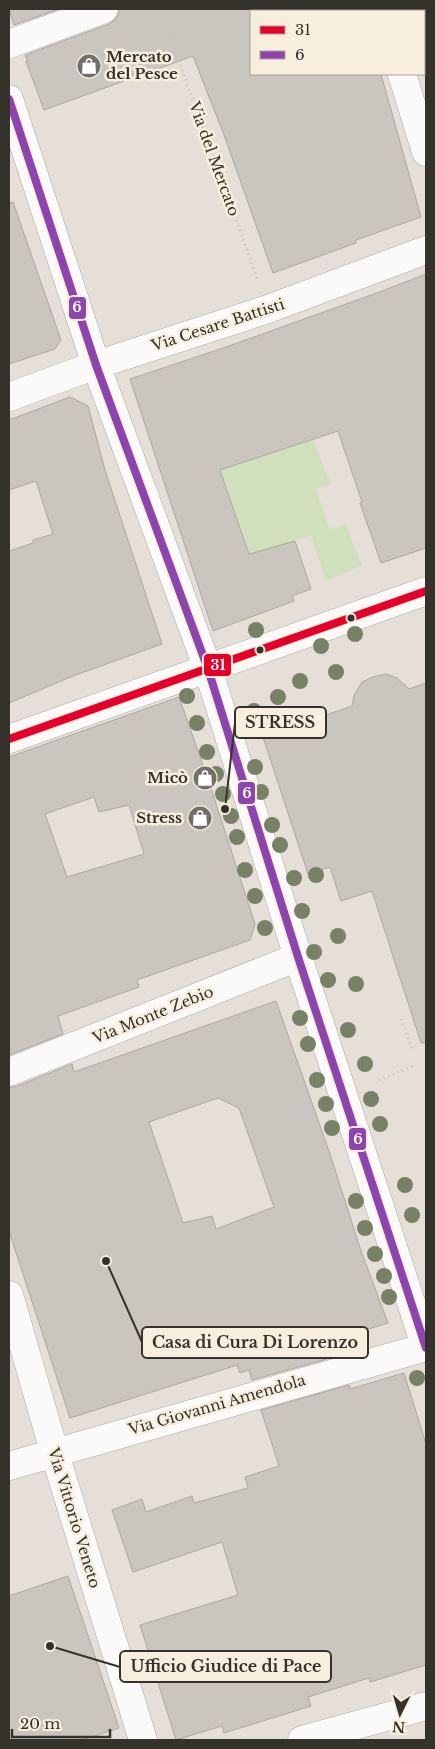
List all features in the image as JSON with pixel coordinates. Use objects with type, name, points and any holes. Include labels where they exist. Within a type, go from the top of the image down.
[{"type":"street","points":[[9,44],[104,9]]},
{"type":"street","points":[[402,75],[426,152]]},
{"type":"street","points":[[11,111],[96,365],[208,669],[298,957],[426,1348]]},
{"type":"street","name":"Via Cesare Battisti","points":[[9,397],[96,365],[268,309],[426,250]]},
{"type":"street","points":[[9,739],[426,591]]},
{"type":"street","name":"Via Monte Zebio","points":[[9,1072],[298,957]]},
{"type":"street","name":"Via Vittorio Veneto","points":[[9,1295],[54,1451],[143,1740]]},
{"type":"street","name":"Via Giovanni Amendola","points":[[9,1466],[54,1451],[426,1348]]},
{"type":"street","points":[[302,1740],[426,1706]]},
{"type":"path","name":"Via del Mercato","points":[[160,9],[268,309]]},
{"type":"path","points":[[401,1018],[412,1052]]},
{"type":"path","points":[[379,1080],[413,1066]]},
{"type":"green space","points":[[313,440],[331,484],[316,489],[330,530],[346,524],[362,566],[326,581],[311,536],[250,554],[221,470]]},
{"type":"building","points":[[9,9],[59,9],[14,25]]},
{"type":"building","points":[[119,9],[251,9],[250,75],[381,75],[421,217],[273,273],[224,135],[193,56],[44,110],[25,55],[109,24],[116,19]]},
{"type":"building","points":[[13,202],[61,340],[55,349],[9,364],[9,203]]},
{"type":"building","points":[[426,274],[426,548],[381,563],[338,431],[220,470],[249,554],[295,541],[311,589],[292,596],[294,601],[213,631],[130,379],[229,346]]},
{"type":"building","points":[[70,397],[88,406],[105,470],[162,644],[73,676],[9,703],[9,551],[33,543],[33,540],[53,534],[36,481],[9,490],[9,420]]},
{"type":"building","points":[[386,674],[397,678],[409,689],[426,683],[426,1043],[421,1043],[372,891],[341,901],[330,867],[308,874],[263,737],[352,706],[354,695],[362,682]]},
{"type":"building","points":[[179,697],[255,924],[250,940],[137,980],[139,987],[58,1016],[63,1034],[9,1055],[9,757]],"holes":[[[94,797],[99,812],[129,805],[144,854],[67,877],[45,814]]]},
{"type":"building","points":[[276,1001],[330,1154],[360,1248],[388,1323],[336,1339],[341,1355],[252,1380],[249,1370],[240,1373],[237,1365],[70,1418],[9,1231],[9,1087],[15,1087],[72,1064],[74,1072]],"holes":[[[218,1098],[239,1108],[274,1207],[216,1229],[212,1216],[183,1223],[149,1122]]]},
{"type":"building","points":[[404,1373],[426,1444],[426,1665],[370,1682],[369,1678],[308,1697],[311,1706],[224,1733],[222,1726],[176,1740],[140,1625],[238,1595],[222,1542],[133,1572],[112,1510],[142,1499],[146,1512],[192,1496],[194,1503],[248,1488],[245,1477],[279,1466],[261,1410],[349,1385],[350,1389]]},
{"type":"building","points":[[68,1576],[119,1728],[82,1740],[9,1740],[9,1596]]},
{"type":"transit line","name":"6","points":[[9,99],[96,365],[208,669],[298,957],[426,1348]]},
{"type":"transit line","name":"31","points":[[9,739],[426,591]]},
{"type":"place","name":"Mercato del Pesce","points":[[89,66]]},
{"type":"place","name":"Micò","points":[[205,778]]},
{"type":"place","name":"STRESS","points":[[225,809]]},
{"type":"place","name":"Stress","points":[[200,818]]},
{"type":"place","name":"Casa di Cura Di Lorenzo","points":[[106,1261]]},
{"type":"place","name":"Ufficio Giudice di Pace","points":[[50,1646]]}]
